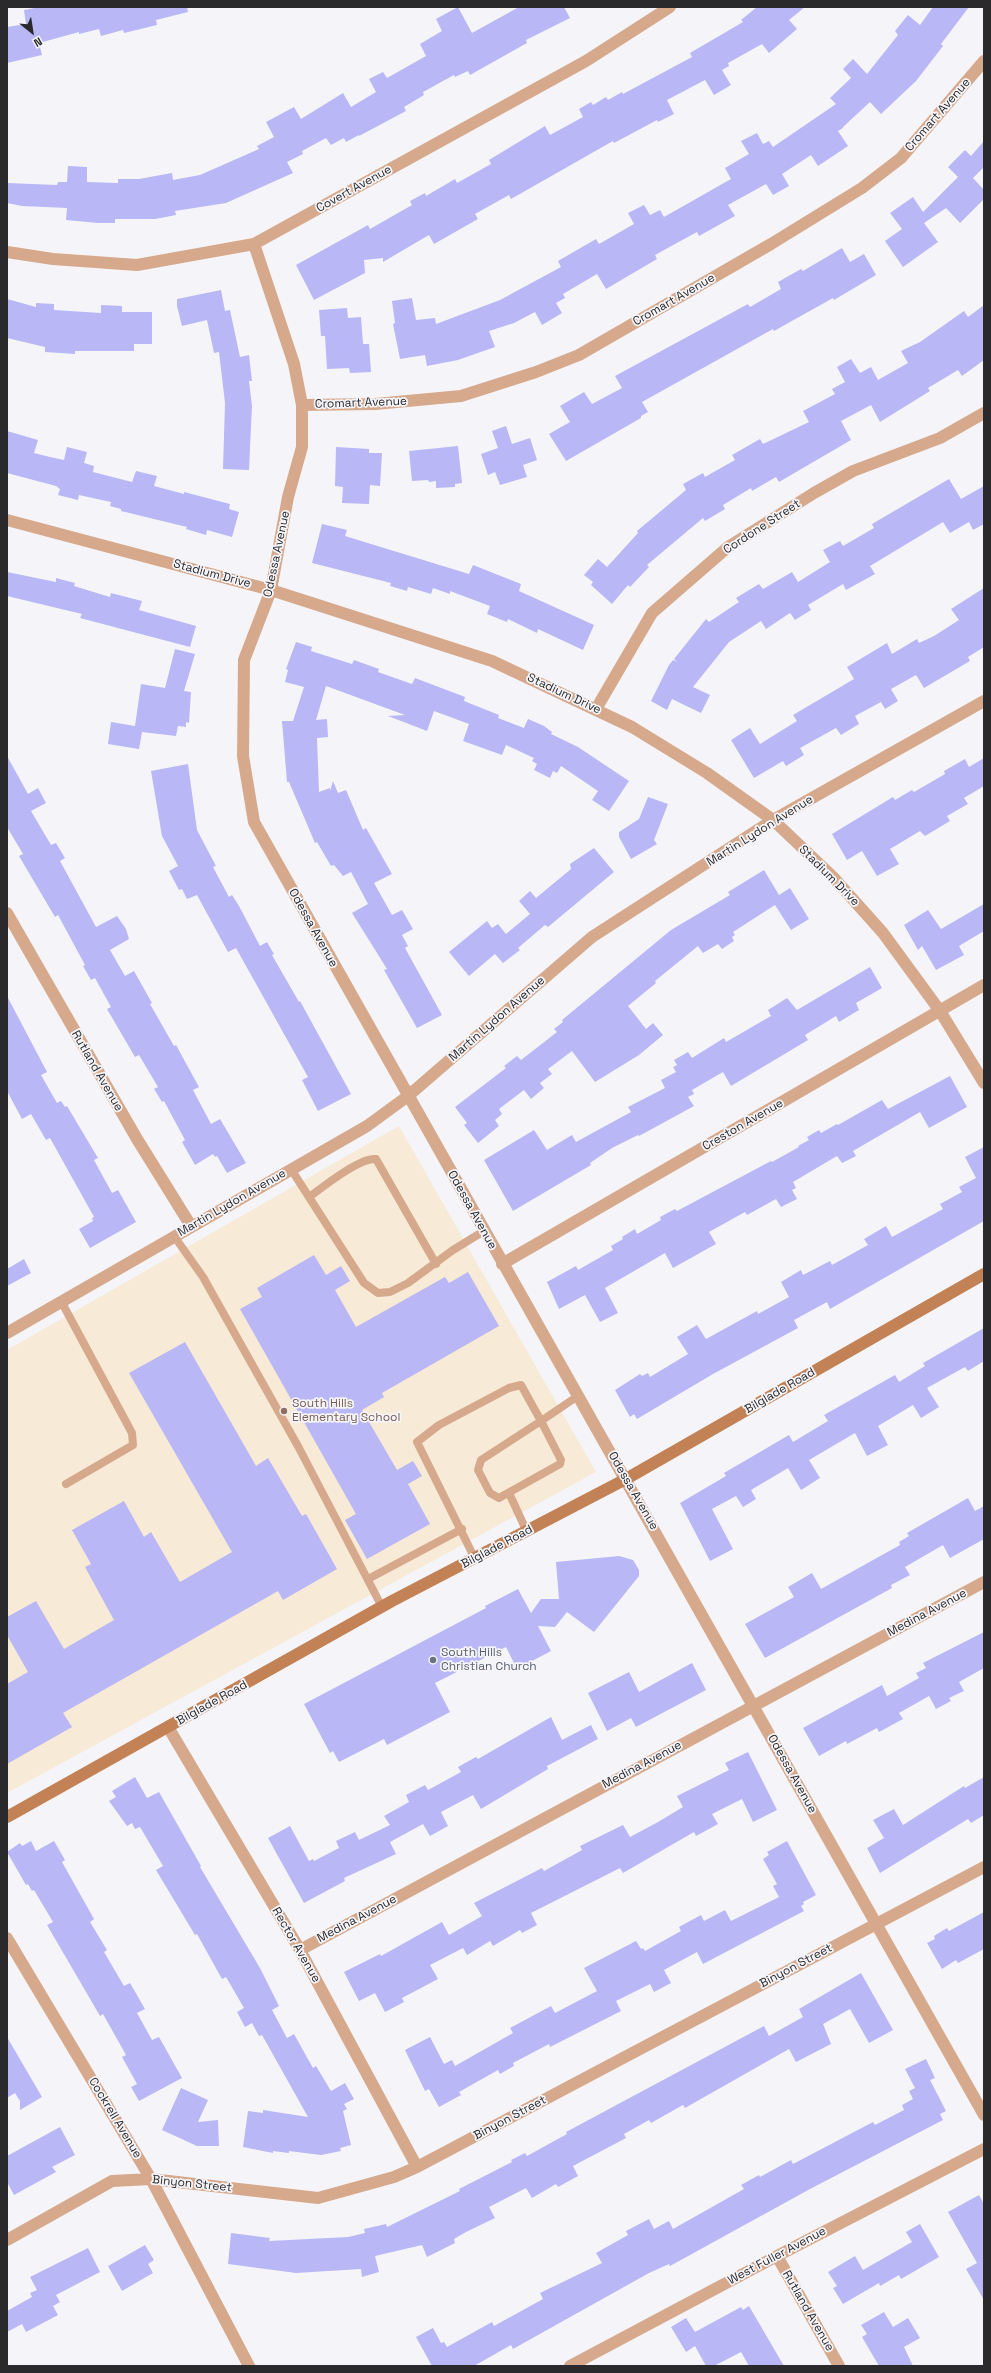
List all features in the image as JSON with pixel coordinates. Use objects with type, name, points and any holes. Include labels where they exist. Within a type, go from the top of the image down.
[{"type":"street","name":"Covert Avenue","points":[[7,252],[53,259],[137,265],[254,244],[586,61],[670,7]]},
{"type":"street","name":"Cromart Avenue","points":[[302,405],[375,404],[461,396],[536,372],[579,355],[771,244],[862,188],[901,158],[984,62]]},
{"type":"street","name":"Odessa Avenue","points":[[254,244],[294,364],[302,405],[302,447],[288,497],[271,590],[244,660],[243,756],[254,822],[502,1264],[754,1705],[984,2115]]},
{"type":"street","name":"Cordone Street","points":[[596,709],[652,613],[728,547],[814,493],[853,471],[940,438],[984,414]]},
{"type":"street","name":"Stadium Drive","points":[[7,520],[271,590],[492,661],[632,726],[707,773],[773,820],[833,877],[883,933],[940,1011],[984,1084]]},
{"type":"street","name":"Martin Lydon Avenue","points":[[7,1333],[367,1126],[408,1096],[592,937],[773,820],[984,701]]},
{"type":"street","name":"Rutland Avenue","points":[[7,913],[137,1139],[191,1226]]},
{"type":"street","name":"Creston Avenue","points":[[502,1264],[984,985]]},
{"type":"street","name":"Bilglade Road","points":[[7,1817],[382,1607],[626,1480],[984,1274]]},
{"type":"street","name":"Medina Avenue","points":[[300,1950],[984,1582]]},
{"type":"street","name":"Rector Avenue","points":[[168,1727],[300,1950],[417,2167]]},
{"type":"street","name":"Binyon Street","points":[[7,2240],[112,2181],[151,2179],[318,2198],[394,2176],[417,2167],[984,1867]]},
{"type":"street","name":"Cockrell Avenue","points":[[7,1938],[151,2179],[249,2366]]},
{"type":"street","name":"West Fuller Avenue","points":[[570,2366],[777,2256],[984,2149]]},
{"type":"street","name":"Rutland Avenue","points":[[777,2256],[840,2366]]},
{"type":"lane","points":[[309,1197],[356,1165],[371,1159],[376,1159],[436,1264]]},
{"type":"lane","points":[[291,1169],[364,1283],[378,1292],[390,1292],[408,1284],[453,1250],[484,1231]]},
{"type":"lane","points":[[174,1236],[203,1277],[299,1448],[382,1607]]},
{"type":"lane","points":[[61,1301],[132,1433],[132,1445],[66,1484]]},
{"type":"lane","points":[[475,1558],[462,1529],[417,1442],[440,1425],[509,1388],[521,1385],[541,1421],[561,1460],[560,1464],[498,1498],[490,1493],[478,1470],[481,1460],[541,1421],[578,1396]]},
{"type":"lane","points":[[509,1493],[526,1532]]},
{"type":"lane","points":[[368,1579],[462,1529]]},
{"type":"shaded area","name":"South Hills Elementary School","points":[[399,1126],[596,1472],[7,1793],[7,1350]]},
{"type":"building","points":[[40,7],[187,7],[188,12],[156,20],[157,25],[124,33],[123,30],[101,36],[99,29],[79,34],[79,32],[39,43],[42,55],[7,63],[7,27],[26,24],[24,10]]},
{"type":"building","points":[[458,7],[472,33],[519,7],[564,7],[570,18],[526,40],[527,43],[470,75],[468,71],[455,77],[454,75],[423,92],[424,95],[404,107],[406,111],[359,136],[346,142],[344,138],[331,145],[326,138],[302,151],[303,154],[287,162],[293,173],[226,203],[175,211],[176,215],[155,219],[115,219],[115,223],[98,223],[66,220],[67,208],[22,206],[7,203],[7,183],[57,185],[58,182],[67,182],[68,166],[87,167],[87,182],[118,183],[118,179],[139,179],[172,173],[173,180],[200,175],[259,149],[257,146],[274,137],[266,122],[294,107],[301,119],[343,93],[351,107],[376,92],[369,79],[383,72],[387,78],[426,56],[420,44],[442,31],[436,19]]},
{"type":"building","points":[[757,7],[805,7],[789,20],[797,29],[769,53],[762,44],[728,63],[729,66],[722,70],[731,85],[714,95],[705,80],[667,100],[674,114],[658,122],[657,120],[614,143],[613,141],[511,199],[509,195],[475,214],[478,219],[434,244],[429,235],[383,262],[383,258],[364,260],[365,273],[314,300],[296,265],[368,225],[370,229],[412,205],[410,201],[425,193],[426,196],[455,179],[457,183],[491,164],[489,160],[545,126],[550,135],[583,117],[579,109],[591,102],[593,105],[606,97],[608,100],[622,92],[623,94],[692,57],[690,53],[743,22],[741,20]]},
{"type":"building","points":[[933,7],[969,7],[941,44],[943,46],[916,81],[881,114],[870,102],[838,131],[848,146],[818,166],[811,155],[782,174],[789,186],[773,195],[766,184],[728,205],[735,216],[699,236],[697,232],[655,255],[657,259],[606,289],[597,274],[563,294],[565,298],[556,303],[562,313],[542,325],[535,312],[514,323],[489,331],[495,347],[458,360],[427,366],[425,355],[400,359],[393,324],[395,323],[392,301],[412,298],[416,320],[435,318],[436,324],[500,300],[561,267],[558,261],[596,239],[599,244],[634,224],[628,213],[644,205],[650,215],[660,210],[664,217],[731,179],[725,168],[749,154],[741,141],[757,133],[763,144],[769,141],[773,147],[836,104],[830,98],[851,78],[843,69],[853,59],[867,74],[898,35],[895,31],[908,15],[920,25]]},
{"type":"building","points":[[984,141],[984,167],[973,178],[984,190],[984,199],[960,223],[946,208],[924,223],[938,242],[903,267],[885,241],[902,229],[890,213],[913,197],[923,212],[958,177],[948,167],[965,150],[971,156]]},
{"type":"building","points":[[842,248],[850,262],[864,254],[876,275],[834,300],[833,298],[774,331],[773,329],[642,402],[648,412],[641,416],[641,418],[566,461],[549,434],[570,422],[560,406],[584,392],[592,404],[622,388],[615,376],[748,304],[750,307],[781,289],[778,282],[801,269],[803,271]]},
{"type":"building","points":[[221,290],[225,311],[230,310],[240,357],[249,355],[252,381],[249,381],[252,406],[249,470],[223,469],[225,403],[219,352],[214,353],[207,320],[182,326],[177,306],[177,299]]},
{"type":"building","points":[[7,299],[36,307],[36,303],[54,304],[54,310],[101,313],[101,305],[122,306],[122,312],[152,312],[152,344],[134,344],[134,351],[75,351],[75,354],[45,352],[45,347],[7,338]]},
{"type":"building","points":[[984,305],[984,360],[962,376],[958,370],[928,388],[930,391],[880,422],[871,405],[841,421],[851,440],[779,482],[776,477],[752,491],[751,488],[723,505],[725,509],[705,521],[703,518],[647,565],[649,567],[630,587],[628,585],[612,604],[591,585],[593,582],[584,575],[598,559],[607,567],[638,533],[637,531],[686,490],[683,484],[703,473],[705,477],[735,460],[732,455],[760,439],[763,444],[809,422],[803,411],[835,394],[832,389],[845,382],[837,367],[851,359],[860,373],[871,367],[878,380],[908,363],[901,351],[920,342],[964,311],[968,317]]},
{"type":"building","points":[[347,308],[348,318],[361,317],[363,344],[369,344],[371,372],[350,373],[349,368],[327,369],[325,336],[321,336],[319,310]]},
{"type":"building","points":[[506,426],[512,444],[530,438],[537,460],[523,465],[527,477],[500,485],[495,472],[488,475],[481,454],[498,448],[492,431]]},
{"type":"building","points":[[7,431],[38,440],[34,453],[64,460],[67,447],[87,452],[84,463],[94,466],[93,472],[132,482],[136,471],[157,476],[154,486],[230,504],[229,509],[239,512],[232,537],[207,530],[206,535],[186,529],[187,527],[121,511],[121,509],[110,506],[111,502],[79,495],[78,500],[58,495],[60,489],[56,486],[7,473]]},
{"type":"building","points":[[458,446],[462,483],[455,484],[455,487],[436,488],[436,481],[412,481],[409,451]]},
{"type":"building","points":[[336,447],[369,449],[369,453],[382,453],[380,486],[370,485],[369,504],[342,503],[343,487],[335,486]]},
{"type":"building","points":[[949,479],[961,499],[984,486],[984,524],[973,530],[969,522],[950,533],[943,522],[870,566],[875,574],[846,590],[843,584],[808,605],[811,610],[795,620],[790,613],[766,629],[761,621],[729,642],[693,687],[710,695],[701,713],[672,699],[667,710],[651,701],[669,665],[673,660],[677,662],[674,659],[706,619],[709,622],[739,602],[736,598],[759,584],[763,589],[792,572],[798,582],[830,562],[823,550],[840,541],[843,546],[874,528],[872,524]]},
{"type":"building","points":[[322,524],[347,530],[345,536],[469,574],[473,565],[521,584],[519,591],[594,625],[583,650],[538,629],[537,633],[508,619],[507,622],[487,614],[490,606],[450,591],[450,594],[433,588],[431,594],[408,587],[407,591],[390,586],[391,583],[312,563]]},
{"type":"building","points":[[7,572],[56,582],[56,578],[75,583],[74,586],[110,597],[111,593],[142,601],[139,610],[196,626],[190,647],[80,618],[82,614],[7,596]]},
{"type":"building","points":[[984,588],[984,647],[968,657],[970,661],[924,688],[916,675],[891,689],[898,701],[885,709],[881,702],[855,716],[859,724],[841,735],[836,728],[800,748],[804,755],[786,766],[783,761],[754,778],[731,740],[750,728],[760,744],[797,721],[793,715],[854,679],[847,667],[887,643],[892,654],[917,639],[919,643],[934,636],[959,620],[951,609]]},
{"type":"building","points":[[296,642],[312,647],[311,651],[352,664],[354,660],[379,669],[378,672],[412,684],[415,678],[465,697],[464,701],[499,715],[498,718],[524,728],[528,719],[544,726],[552,732],[551,734],[578,747],[629,781],[609,811],[592,800],[598,791],[561,766],[557,773],[553,771],[550,778],[534,770],[537,764],[532,761],[534,758],[506,745],[502,755],[463,741],[469,724],[434,711],[427,731],[388,716],[405,715],[326,686],[316,720],[327,719],[328,737],[317,738],[319,792],[330,788],[330,791],[333,781],[338,793],[346,790],[363,830],[366,828],[392,874],[374,883],[392,915],[402,910],[413,929],[402,935],[408,946],[405,948],[442,1015],[417,1028],[384,970],[387,969],[352,913],[368,904],[351,872],[343,876],[334,865],[331,866],[317,842],[315,843],[289,782],[287,782],[282,721],[293,721],[304,687],[285,682],[288,670],[286,669]]},
{"type":"building","points":[[175,649],[195,654],[184,691],[191,692],[189,723],[186,722],[186,727],[178,726],[176,736],[142,732],[139,749],[108,744],[111,722],[135,726],[141,684],[165,688]]},
{"type":"building","points":[[7,756],[28,794],[38,788],[46,803],[31,811],[51,845],[56,843],[65,858],[60,861],[96,927],[117,916],[126,929],[129,939],[110,950],[125,976],[134,971],[152,1003],[150,1004],[174,1046],[176,1045],[199,1087],[193,1090],[211,1124],[220,1119],[246,1163],[227,1173],[217,1156],[215,1157],[213,1154],[195,1165],[182,1142],[185,1140],[164,1101],[162,1102],[154,1089],[158,1087],[139,1055],[135,1057],[107,1009],[111,1007],[95,978],[91,980],[83,966],[85,965],[58,915],[55,917],[19,856],[23,854],[7,827]]},
{"type":"building","points":[[984,758],[984,786],[964,798],[968,804],[947,816],[950,821],[925,836],[920,831],[890,849],[899,864],[877,876],[862,851],[847,860],[832,834],[893,797],[895,800],[912,790],[914,792],[945,774],[944,771],[965,759],[969,767]]},
{"type":"building","points":[[188,764],[197,830],[216,866],[213,867],[229,897],[232,895],[239,906],[260,946],[267,942],[274,954],[272,955],[299,1002],[300,1001],[351,1094],[318,1111],[302,1080],[308,1077],[236,948],[228,952],[197,895],[187,899],[182,889],[179,890],[169,871],[178,866],[162,836],[151,771]]},
{"type":"building","points":[[648,797],[668,804],[654,840],[657,844],[631,859],[619,837],[619,832],[639,819]]},
{"type":"building","points":[[594,848],[614,872],[548,927],[545,925],[518,948],[520,950],[503,963],[495,954],[469,976],[449,952],[487,921],[492,928],[498,924],[506,934],[530,914],[519,901],[530,891],[536,898],[571,869],[570,864]]},
{"type":"building","points":[[764,870],[779,895],[790,888],[809,919],[791,930],[775,905],[733,932],[735,935],[732,937],[734,941],[722,949],[718,944],[703,953],[698,946],[655,981],[656,983],[628,1006],[646,1029],[653,1023],[663,1035],[639,1055],[595,1082],[572,1051],[548,1069],[552,1074],[540,1083],[544,1088],[531,1099],[524,1090],[499,1109],[502,1114],[495,1120],[499,1126],[478,1143],[464,1125],[467,1123],[455,1107],[506,1068],[504,1066],[517,1056],[521,1060],[557,1032],[554,1029],[563,1022],[562,1020],[671,930],[730,895],[728,892]]},
{"type":"building","points":[[984,904],[984,931],[959,946],[964,955],[936,970],[922,946],[918,950],[904,925],[928,910],[941,929]]},
{"type":"building","points":[[870,967],[882,988],[856,1003],[859,1010],[839,1022],[836,1016],[805,1035],[808,1040],[731,1086],[723,1072],[692,1090],[694,1094],[688,1097],[694,1106],[639,1136],[638,1135],[612,1148],[590,1163],[591,1165],[513,1211],[484,1160],[534,1130],[547,1150],[572,1135],[576,1142],[631,1112],[628,1107],[665,1088],[661,1080],[676,1072],[673,1067],[677,1065],[674,1060],[688,1052],[692,1058],[724,1038],[726,1042],[771,1016],[768,1010],[787,998],[797,1010]]},
{"type":"building","points":[[7,996],[47,1072],[41,1075],[57,1103],[61,1101],[65,1107],[67,1106],[98,1158],[94,1160],[112,1193],[118,1190],[136,1222],[90,1248],[79,1229],[93,1221],[92,1218],[94,1217],[50,1138],[46,1140],[31,1114],[22,1119],[7,1091]]},
{"type":"building","points":[[950,1076],[967,1107],[929,1128],[920,1112],[853,1151],[856,1156],[842,1163],[837,1156],[793,1182],[796,1188],[792,1190],[797,1199],[781,1207],[776,1199],[747,1215],[745,1212],[709,1232],[716,1244],[673,1268],[665,1253],[605,1288],[618,1313],[600,1322],[585,1295],[559,1309],[547,1282],[576,1266],[578,1270],[613,1250],[611,1246],[623,1239],[622,1237],[635,1229],[637,1234],[661,1220],[660,1217],[675,1209],[677,1211],[771,1161],[772,1162],[799,1147],[798,1146],[809,1140],[807,1137],[819,1130],[821,1133],[837,1124],[838,1125],[882,1100],[888,1109]]},
{"type":"building","points":[[984,1147],[984,1221],[830,1309],[827,1302],[794,1320],[798,1328],[713,1374],[637,1419],[634,1414],[630,1417],[615,1390],[640,1374],[642,1376],[648,1373],[650,1377],[688,1354],[677,1337],[697,1325],[706,1339],[757,1311],[758,1314],[789,1297],[781,1282],[801,1270],[803,1275],[830,1261],[832,1265],[868,1245],[864,1239],[886,1226],[892,1237],[943,1209],[940,1204],[962,1192],[959,1187],[976,1178],[965,1157]]},
{"type":"building","points":[[314,1255],[326,1275],[341,1266],[350,1281],[335,1290],[356,1327],[445,1277],[449,1283],[468,1272],[499,1326],[382,1393],[384,1397],[362,1410],[397,1470],[413,1461],[422,1476],[408,1484],[430,1524],[367,1559],[345,1520],[356,1514],[240,1309],[262,1297],[257,1288]]},
{"type":"building","points":[[24,1259],[31,1273],[7,1286],[7,1269]]},
{"type":"building","points":[[984,1328],[984,1361],[968,1371],[965,1367],[927,1388],[939,1407],[921,1418],[913,1405],[878,1426],[888,1445],[867,1456],[855,1433],[809,1460],[820,1478],[801,1490],[788,1468],[751,1490],[756,1499],[743,1507],[736,1496],[712,1509],[733,1549],[710,1561],[680,1503],[726,1476],[724,1473],[789,1435],[793,1442],[828,1421],[824,1415],[895,1375],[899,1382],[925,1366],[923,1363]]},
{"type":"building","points":[[185,1342],[256,1466],[268,1458],[302,1516],[306,1514],[337,1569],[283,1600],[278,1591],[63,1713],[72,1727],[7,1764],[7,1684],[28,1672],[7,1635],[7,1617],[36,1601],[64,1649],[114,1620],[85,1567],[91,1564],[72,1530],[124,1501],[144,1537],[151,1532],[180,1582],[232,1552],[129,1373]]},
{"type":"building","points":[[968,1498],[975,1511],[984,1506],[984,1539],[950,1558],[943,1545],[905,1567],[910,1575],[891,1585],[892,1588],[765,1658],[745,1624],[794,1597],[788,1587],[812,1573],[821,1589],[900,1545],[899,1542],[909,1536],[907,1533]]},
{"type":"building","name":"South Hills Christian Church","points":[[619,1556],[633,1560],[639,1570],[639,1576],[594,1632],[567,1612],[555,1627],[538,1626],[551,1651],[517,1669],[506,1647],[435,1683],[450,1712],[387,1745],[384,1739],[339,1762],[333,1751],[330,1753],[304,1704],[486,1608],[485,1606],[518,1589],[531,1613],[541,1599],[559,1599],[556,1562]]},
{"type":"building","points":[[984,1632],[984,1668],[959,1682],[964,1691],[949,1698],[951,1701],[936,1709],[929,1696],[899,1713],[903,1719],[879,1732],[877,1728],[847,1744],[846,1741],[819,1756],[803,1728],[882,1685],[887,1696],[919,1678],[916,1673],[926,1668],[923,1663]]},
{"type":"building","points":[[692,1663],[706,1690],[636,1727],[631,1718],[607,1731],[588,1693],[629,1672],[639,1692]]},
{"type":"building","points":[[551,1717],[562,1740],[591,1725],[598,1739],[547,1766],[548,1769],[481,1809],[473,1795],[441,1812],[448,1826],[430,1836],[423,1824],[390,1842],[396,1854],[344,1878],[345,1881],[304,1903],[268,1838],[290,1826],[309,1861],[313,1859],[314,1861],[339,1848],[336,1841],[355,1832],[359,1840],[390,1825],[384,1816],[409,1802],[406,1795],[425,1785],[428,1790],[461,1772],[458,1767],[476,1757],[478,1759]]},
{"type":"building","points":[[748,1752],[777,1810],[753,1822],[742,1799],[712,1814],[718,1824],[696,1836],[694,1832],[623,1873],[620,1868],[531,1913],[537,1925],[522,1933],[520,1930],[493,1946],[490,1941],[467,1955],[463,1948],[430,1965],[438,1979],[402,1998],[404,2002],[385,2012],[375,1993],[359,2001],[344,1972],[380,1954],[381,1956],[442,1922],[449,1935],[482,1916],[474,1903],[542,1868],[544,1871],[582,1850],[580,1846],[623,1825],[630,1837],[658,1822],[683,1807],[677,1796],[729,1770],[725,1763]]},
{"type":"building","points":[[135,1777],[147,1798],[159,1792],[201,1866],[200,1867],[260,1968],[279,2006],[272,2010],[287,2038],[294,2034],[313,2068],[316,2066],[331,2091],[345,2083],[354,2099],[344,2104],[347,2109],[343,2111],[351,2145],[340,2148],[341,2151],[321,2155],[289,2151],[289,2153],[273,2151],[273,2153],[243,2147],[248,2111],[263,2113],[263,2110],[308,2117],[262,2035],[259,2036],[252,2023],[245,2027],[237,2012],[244,2008],[226,1977],[222,1979],[197,1934],[195,1935],[156,1870],[163,1866],[140,1827],[135,1829],[132,1823],[127,1826],[109,1801],[116,1797],[112,1791]]},
{"type":"building","points":[[984,1777],[984,1815],[971,1823],[968,1819],[880,1873],[867,1848],[884,1838],[873,1820],[894,1809],[903,1825],[964,1786],[965,1788]]},
{"type":"building","points":[[31,1841],[36,1851],[54,1841],[65,1860],[62,1862],[94,1919],[90,1922],[107,1950],[104,1952],[124,1986],[130,1983],[145,2009],[137,2013],[152,2040],[159,2037],[182,2078],[139,2101],[131,2087],[137,2084],[122,2057],[126,2055],[103,2014],[100,2016],[47,1925],[53,1922],[34,1890],[32,1891],[28,1884],[26,1885],[7,1852],[20,1843],[22,1846]]},
{"type":"building","points":[[787,1841],[816,1895],[803,1902],[804,1904],[801,1906],[804,1911],[703,1964],[697,1952],[664,1970],[671,1983],[654,1992],[650,1984],[616,2001],[621,2011],[550,2047],[549,2044],[513,2063],[514,2066],[500,2074],[498,2070],[459,2092],[461,2095],[439,2107],[429,2089],[425,2091],[405,2050],[430,2037],[444,2064],[452,2060],[455,2066],[513,2033],[510,2028],[551,2006],[555,2013],[597,1991],[584,1968],[636,1941],[641,1949],[643,1948],[645,1951],[681,1931],[679,1927],[701,1915],[704,1921],[725,1910],[731,1921],[779,1897],[773,1886],[777,1884],[763,1859],[769,1855],[767,1852]]},
{"type":"building","points":[[984,1912],[984,1949],[958,1963],[956,1960],[942,1969],[927,1943],[935,1939],[934,1936],[947,1928],[949,1931]]},
{"type":"building","points":[[861,1973],[893,2030],[869,2043],[850,2009],[823,2024],[831,2044],[796,2062],[789,2049],[685,2108],[683,2105],[651,2123],[649,2120],[624,2134],[626,2138],[573,2166],[578,2176],[558,2187],[556,2184],[532,2198],[526,2188],[489,2207],[495,2218],[466,2232],[454,2239],[455,2243],[427,2257],[422,2245],[375,2256],[379,2272],[362,2277],[361,2269],[296,2273],[228,2264],[231,2233],[270,2238],[269,2241],[348,2237],[365,2233],[364,2229],[386,2224],[387,2227],[460,2191],[459,2189],[512,2162],[511,2160],[525,2153],[527,2156],[567,2134],[566,2132],[764,2026],[769,2036],[803,2017],[799,2009]]},
{"type":"building","points":[[7,2037],[42,2097],[20,2110],[20,2101],[15,2093],[7,2098]]},
{"type":"building","points":[[926,2059],[935,2078],[930,2080],[946,2111],[940,2114],[943,2120],[810,2189],[670,2266],[669,2264],[649,2273],[513,2349],[511,2345],[474,2366],[432,2366],[416,2337],[433,2328],[441,2343],[444,2342],[447,2347],[492,2322],[494,2326],[543,2299],[540,2293],[602,2263],[596,2253],[628,2235],[626,2231],[649,2219],[654,2229],[669,2221],[673,2229],[744,2189],[741,2185],[759,2175],[760,2177],[791,2160],[793,2164],[873,2122],[875,2125],[904,2110],[902,2105],[913,2099],[909,2091],[915,2088],[905,2069]]},
{"type":"building","points":[[181,2088],[208,2100],[198,2122],[218,2120],[219,2146],[197,2146],[162,2130]]},
{"type":"building","points":[[60,2127],[75,2155],[52,2167],[56,2172],[14,2195],[7,2182],[7,2156]]},
{"type":"building","points":[[979,2195],[984,2204],[984,2300],[966,2269],[977,2263],[948,2212]]},
{"type":"building","points":[[920,2224],[939,2257],[901,2279],[899,2275],[880,2286],[879,2283],[843,2304],[833,2288],[837,2286],[828,2272],[855,2256],[863,2270],[912,2242],[906,2232]]},
{"type":"building","points":[[145,2245],[154,2260],[148,2264],[153,2273],[122,2291],[108,2266]]},
{"type":"building","points":[[88,2248],[100,2272],[56,2295],[60,2302],[53,2306],[58,2315],[26,2332],[22,2324],[7,2332],[7,2311],[32,2297],[30,2293],[37,2290],[30,2277]]},
{"type":"building","points":[[749,2306],[784,2366],[749,2366],[741,2352],[714,2366],[706,2366],[695,2346],[686,2352],[671,2327],[686,2318],[695,2332],[741,2307],[743,2310]]},
{"type":"building","points":[[884,2312],[893,2327],[908,2318],[920,2338],[904,2347],[913,2366],[879,2366],[862,2337],[867,2334],[861,2325]]},
{"type":"place","name":"South Hills Elementary School","points":[[284,1411]]},
{"type":"place","name":"South Hills Christian Church","points":[[433,1660]]}]
